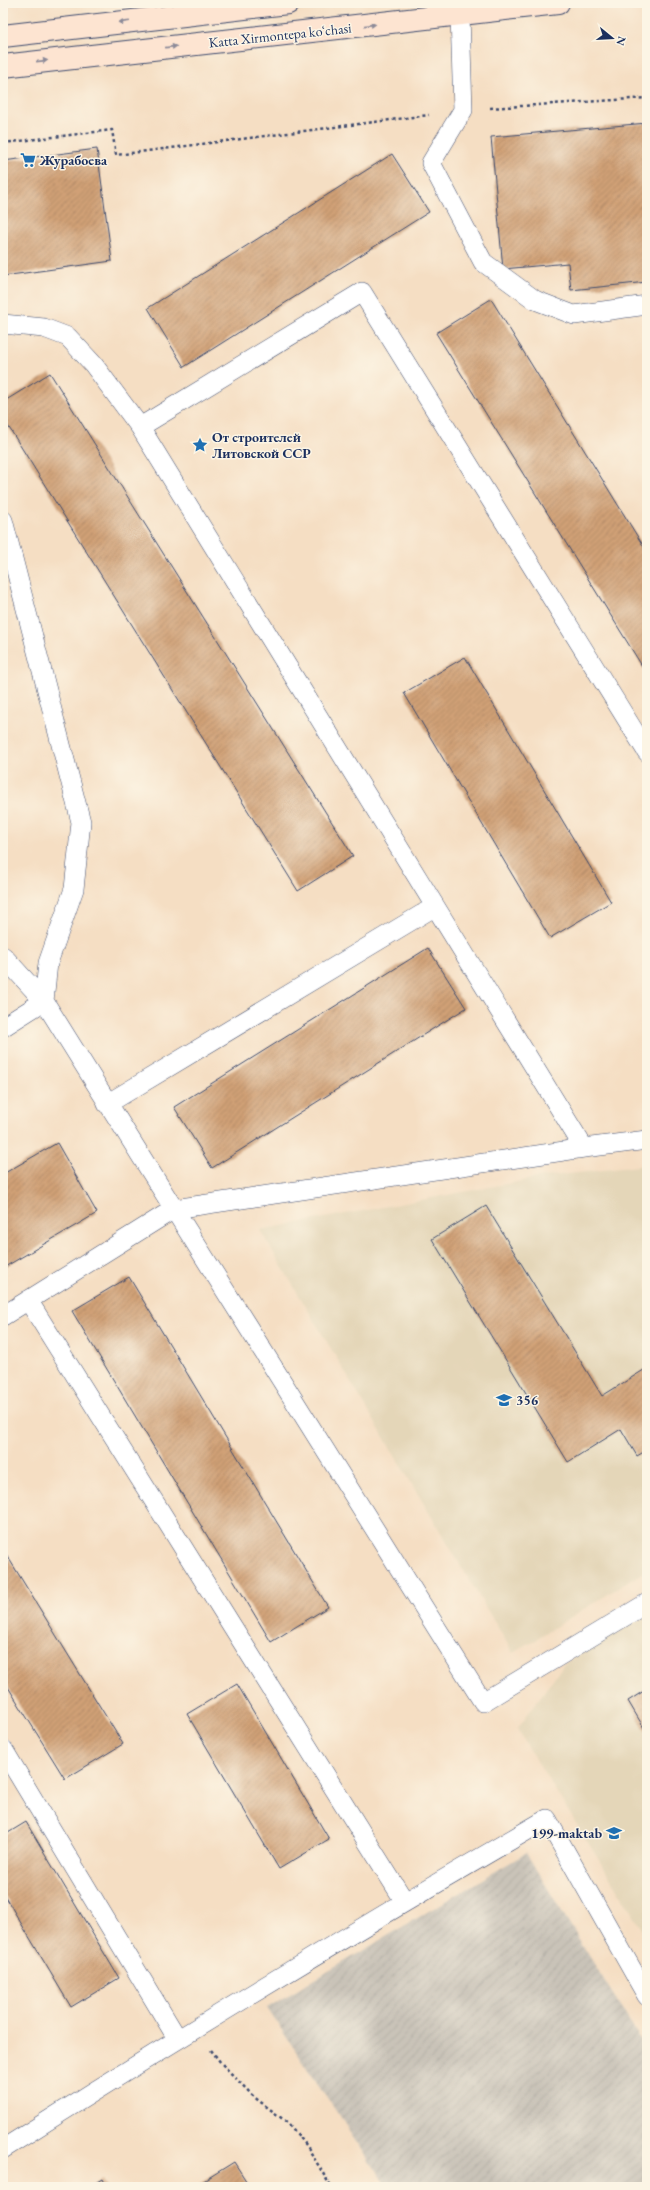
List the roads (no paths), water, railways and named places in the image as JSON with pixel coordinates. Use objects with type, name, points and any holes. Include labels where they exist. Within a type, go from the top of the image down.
[{"type":"main road","points":[[3,36],[288,3]]},
{"type":"main road","name":"Katta Xirmontepa koʻchasi","points":[[3,66],[558,3]]},
{"type":"lane","points":[[460,15],[463,110],[431,163],[483,262],[535,300],[574,315],[647,305]]},
{"type":"lane","points":[[140,427],[362,292],[647,752]]},
{"type":"lane","points":[[3,324],[44,328],[68,337],[93,364],[140,427],[434,907],[584,1148]]},
{"type":"lane","points":[[3,520],[81,822],[74,889],[48,963],[44,1001]]},
{"type":"lane","points":[[107,1104],[434,907]]},
{"type":"lane","points":[[3,956],[44,1001],[107,1104],[483,1702],[647,1603]]},
{"type":"lane","points":[[3,1027],[44,1001]]},
{"type":"lane","points":[[3,1316],[174,1209],[647,1140]]},
{"type":"lane","points":[[28,1300],[405,1902]]},
{"type":"lane","points":[[3,1750],[177,2038]]},
{"type":"lane","points":[[3,2149],[177,2038],[405,1902],[548,1819],[647,1996]]},
{"type":"place","name":"Журабоева","points":[[28,160]]},
{"type":"place","name":"От строителей Литовской ССР","points":[[200,445]]},
{"type":"place","name":"356","points":[[504,1400]]},
{"type":"place","name":"199-maktab","points":[[614,1833]]}]
